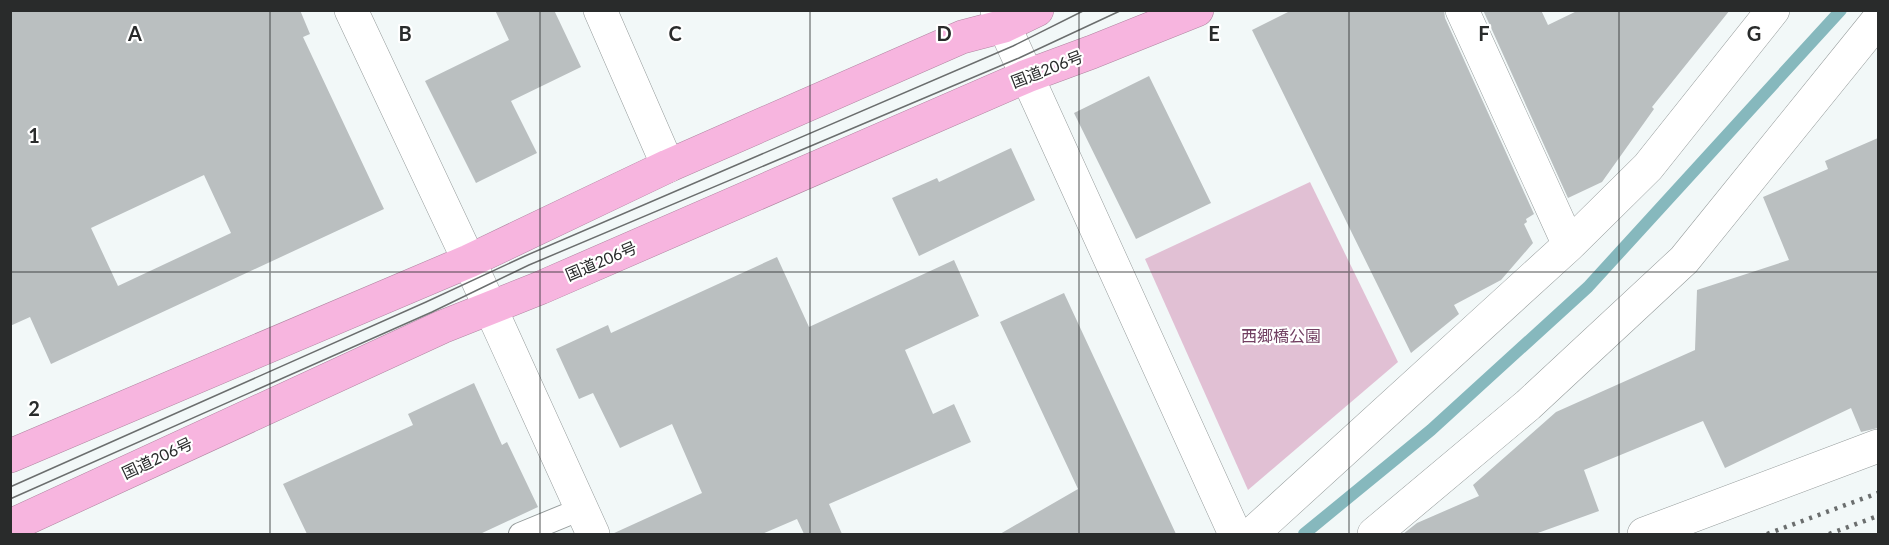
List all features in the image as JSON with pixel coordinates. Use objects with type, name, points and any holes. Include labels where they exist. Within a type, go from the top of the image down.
[{"type":"highway","points":[[10,456],[470,261],[668,166],[962,37],[1000,18],[1037,10]]},
{"type":"highway","name":"国道206号","points":[[10,526],[442,327],[1027,76],[1197,10]]},
{"type":"street","points":[[351,10],[470,261],[587,522]]},
{"type":"street","points":[[600,10],[668,166]]},
{"type":"street","points":[[1462,10],[1569,245]]},
{"type":"street","points":[[1252,534],[1569,245],[1648,167],[1773,10]]},
{"type":"street","points":[[1000,18],[1235,534]]},
{"type":"street","points":[[1374,534],[1528,405],[1684,260],[1878,20]]},
{"type":"street","points":[[1644,534],[1878,446]]},
{"type":"lane","points":[[520,534],[587,522]]},
{"type":"green space","name":"西郷橋公園","points":[[1310,182],[1398,362],[1248,490],[1145,259]]},
{"type":"building","points":[[10,10],[300,10],[310,34],[303,37],[384,209],[51,364],[30,317],[10,326]],"holes":[[[204,175],[231,233],[118,286],[91,228]]]},
{"type":"building","points":[[495,10],[554,10],[581,67],[511,101],[537,153],[476,183],[425,81],[509,40]]},
{"type":"building","points":[[1292,10],[1444,10],[1445,18],[1534,214],[1526,219],[1527,222],[1524,224],[1533,243],[1501,280],[1454,305],[1459,314],[1411,353],[1252,30]]},
{"type":"building","points":[[1483,10],[1541,10],[1548,25],[1579,10],[1730,10],[1652,107],[1654,109],[1602,182],[1568,198]]},
{"type":"building","points":[[1149,76],[1211,203],[1136,239],[1074,113]]},
{"type":"building","points":[[1878,138],[1878,428],[1861,432],[1851,408],[1725,468],[1703,421],[1584,470],[1599,511],[1535,534],[1403,534],[1417,523],[1479,496],[1473,485],[1556,412],[1695,350],[1697,290],[1789,260],[1763,197],[1828,169],[1825,161]]},
{"type":"building","points":[[1011,148],[1035,200],[919,256],[892,198],[937,178],[939,182]]},
{"type":"building","points":[[777,257],[809,327],[954,260],[979,316],[905,350],[933,414],[954,404],[971,442],[829,504],[842,534],[804,534],[797,519],[762,534],[612,534],[702,493],[672,424],[620,448],[593,393],[579,399],[556,349],[608,325],[611,333]]},
{"type":"building","points":[[1064,293],[1176,534],[1000,534],[1078,489],[1000,322]]},
{"type":"building","points":[[474,383],[502,445],[507,442],[538,507],[480,534],[307,534],[283,484],[413,425],[408,414]]},
{"type":"waterway","points":[[1304,534],[1431,430],[1588,287],[1841,10]]},
{"type":"tram line","points":[[10,487],[525,256],[1013,46],[1085,10]]},
{"type":"tram line","points":[[10,499],[432,312],[529,265],[1019,58],[1122,10]]},
{"type":"railway","points":[[1767,534],[1878,493]]},
{"type":"railway","points":[[1829,534],[1878,516]]}]
